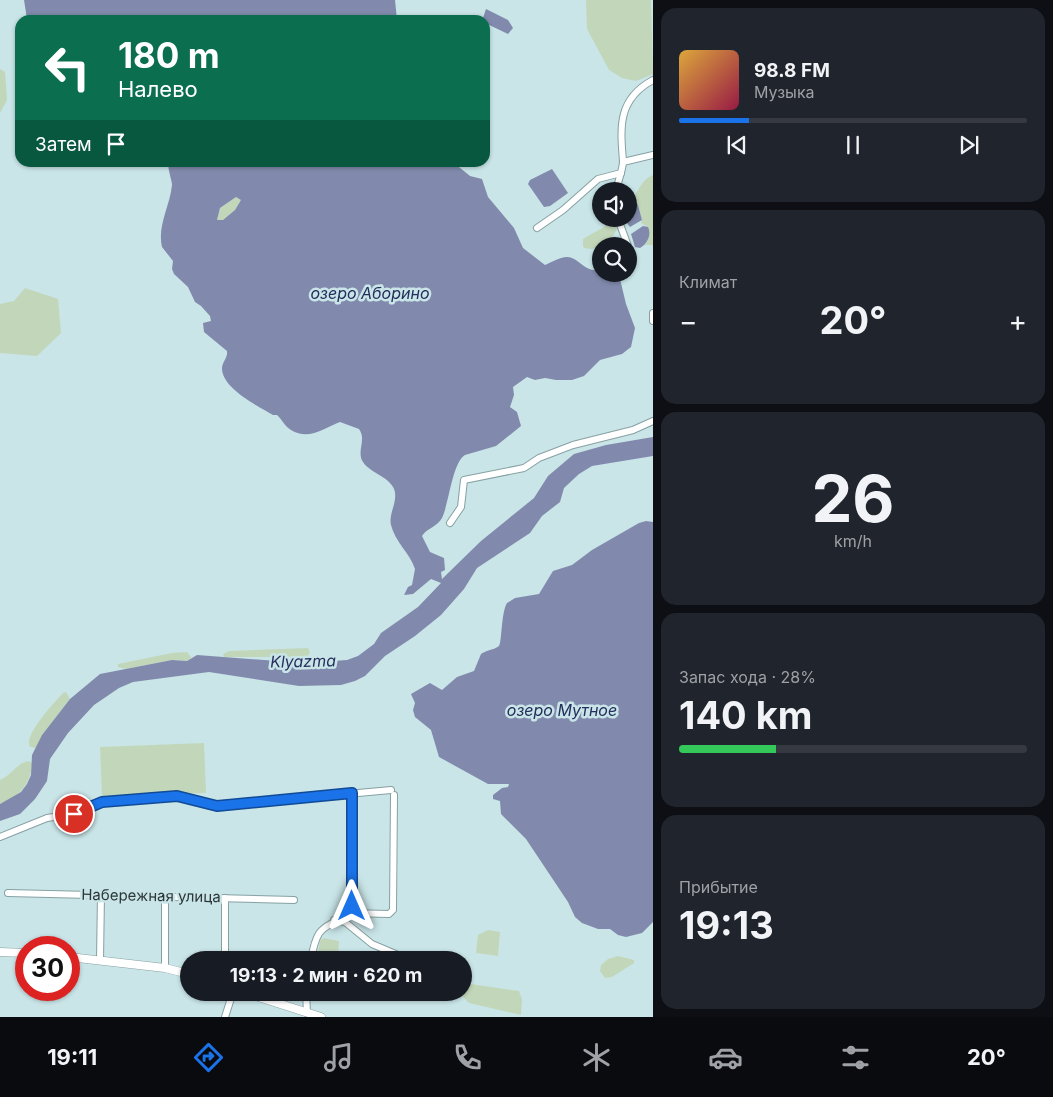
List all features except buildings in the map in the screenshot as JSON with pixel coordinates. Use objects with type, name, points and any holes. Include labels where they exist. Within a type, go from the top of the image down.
[{"type":"main road","points":[[0,952],[15,953]]},
{"type":"main road","points":[[80,958],[165,968],[180,972]]},
{"type":"main road","points":[[270,1001],[321,1017]]},
{"type":"street","points":[[618,182],[623,162],[620,133],[623,114],[635,92],[653,80]]},
{"type":"street","points":[[623,162],[653,154]]},
{"type":"street","points":[[538,228],[564,210],[598,179],[621,173]]},
{"type":"street","points":[[653,314],[653,321]]},
{"type":"street","points":[[450,523],[461,507],[464,480],[524,468],[538,458],[573,445],[633,430],[653,421]]},
{"type":"street","points":[[348,913],[352,906],[352,793]]},
{"type":"street","points":[[0,836],[47,818],[74,814],[102,802],[177,796],[217,806],[352,793],[392,793],[393,910],[389,914],[348,913],[334,920],[317,934],[313,951]]},
{"type":"street","name":"Набережная улица","points":[[8,893],[294,900]]},
{"type":"street","points":[[100,960],[101,894]]},
{"type":"street","points":[[165,896],[165,968]]},
{"type":"street","points":[[224,951],[225,898]]},
{"type":"street","points":[[334,920],[345,922],[372,944],[388,951]]},
{"type":"street","points":[[226,1017],[231,1001]]},
{"type":"street","points":[[306,1001],[307,1013]]},
{"type":"green space","points":[[586,0],[651,0],[653,74],[636,81],[622,78],[609,70],[587,29]]},
{"type":"green space","points":[[0,69],[5,72],[7,100],[0,113]]},
{"type":"green space","points":[[653,175],[653,245],[645,245],[648,240],[648,227],[641,223],[642,220],[637,204],[637,192],[649,177]]},
{"type":"green space","points":[[236,197],[241,200],[235,210],[223,220],[217,220],[220,208]]},
{"type":"green space","points":[[604,227],[617,228],[612,237],[592,237],[592,249],[583,247],[583,239]]},
{"type":"green space","points":[[25,288],[58,299],[61,333],[37,356],[0,353],[0,304],[14,301]]},
{"type":"green space","points":[[308,648],[310,652],[308,656],[302,657],[224,657],[223,654],[229,651]]},
{"type":"green space","points":[[187,652],[191,657],[188,661],[172,660],[126,669],[118,667],[118,664],[172,653]]},
{"type":"green space","points":[[66,692],[70,699],[42,735],[36,748],[30,747],[29,742],[35,727],[53,704]]},
{"type":"green space","points":[[204,743],[206,793],[102,796],[100,747]]},
{"type":"green space","points":[[28,761],[32,763],[31,771],[23,789],[13,798],[0,804],[0,780]]},
{"type":"green space","points":[[488,930],[500,932],[498,956],[476,953],[478,935]]},
{"type":"green space","points":[[324,938],[339,941],[338,951],[318,951],[320,940]]},
{"type":"green space","points":[[618,956],[634,960],[634,963],[612,977],[605,978],[600,971],[601,965],[608,959]]},
{"type":"green space","points":[[472,984],[519,991],[522,999],[521,1015],[467,1001],[472,1001]]},
{"type":"water","points":[[24,0],[395,0],[396,15],[26,15]]},
{"type":"water","points":[[486,9],[508,20],[513,28],[508,34],[490,25],[490,15],[484,15]]},
{"type":"water","name":"озеро Аборино","points":[[169,167],[459,167],[470,176],[482,179],[488,197],[514,228],[523,248],[545,265],[558,259],[569,257],[592,270],[592,282],[621,282],[635,328],[631,347],[622,354],[600,360],[584,376],[572,380],[545,378],[535,380],[527,377],[513,387],[514,395],[510,407],[517,412],[521,426],[496,446],[465,455],[461,459],[454,475],[442,518],[422,536],[430,552],[444,558],[445,570],[441,572],[442,579],[481,541],[534,498],[548,476],[574,454],[606,445],[653,437],[653,456],[592,466],[579,474],[564,488],[560,502],[542,516],[530,533],[477,568],[464,589],[441,615],[415,636],[385,656],[365,676],[355,681],[341,685],[299,686],[209,672],[133,682],[119,688],[94,705],[68,733],[50,759],[47,781],[35,799],[20,814],[0,821],[0,804],[21,792],[27,784],[31,775],[32,755],[42,735],[70,699],[100,674],[172,660],[187,661],[197,655],[304,663],[347,660],[358,656],[374,644],[381,633],[418,607],[441,583],[431,579],[413,594],[404,595],[408,587],[412,585],[415,569],[391,525],[395,492],[390,483],[369,469],[363,462],[361,458],[362,437],[359,429],[340,422],[310,434],[298,433],[289,428],[277,415],[273,415],[242,396],[228,383],[222,369],[227,351],[204,332],[203,323],[211,321],[210,316],[195,302],[188,287],[174,274],[172,269],[173,261],[162,247],[162,224],[172,185]],"holes":[[[236,197],[241,200],[235,210],[223,220],[217,220],[220,208]]]},
{"type":"water","points":[[552,169],[568,193],[550,206],[544,207],[528,184],[530,180]]},
{"type":"water","points":[[637,204],[638,205],[642,220],[637,223]]},
{"type":"water","points":[[643,226],[648,227],[648,239],[640,248],[637,247],[637,237],[632,237],[631,234]]},
{"type":"water","name":"озеро Мутное","points":[[653,522],[653,922],[642,933],[626,937],[618,935],[610,929],[598,929],[582,923],[575,917],[568,902],[526,839],[501,814],[500,801],[493,799],[493,795],[502,788],[508,787],[509,784],[488,784],[439,757],[431,730],[415,717],[413,710],[415,703],[411,694],[430,683],[442,690],[457,677],[474,671],[481,654],[499,646],[507,603],[515,598],[539,594],[553,571],[572,565],[592,550],[639,523]]},
{"type":"route","points":[[74,814],[102,802],[177,796],[188,797],[217,806],[352,793],[352,906]]},
{"type":"water label","name":"Klyazma","points":[[303,661]]}]
